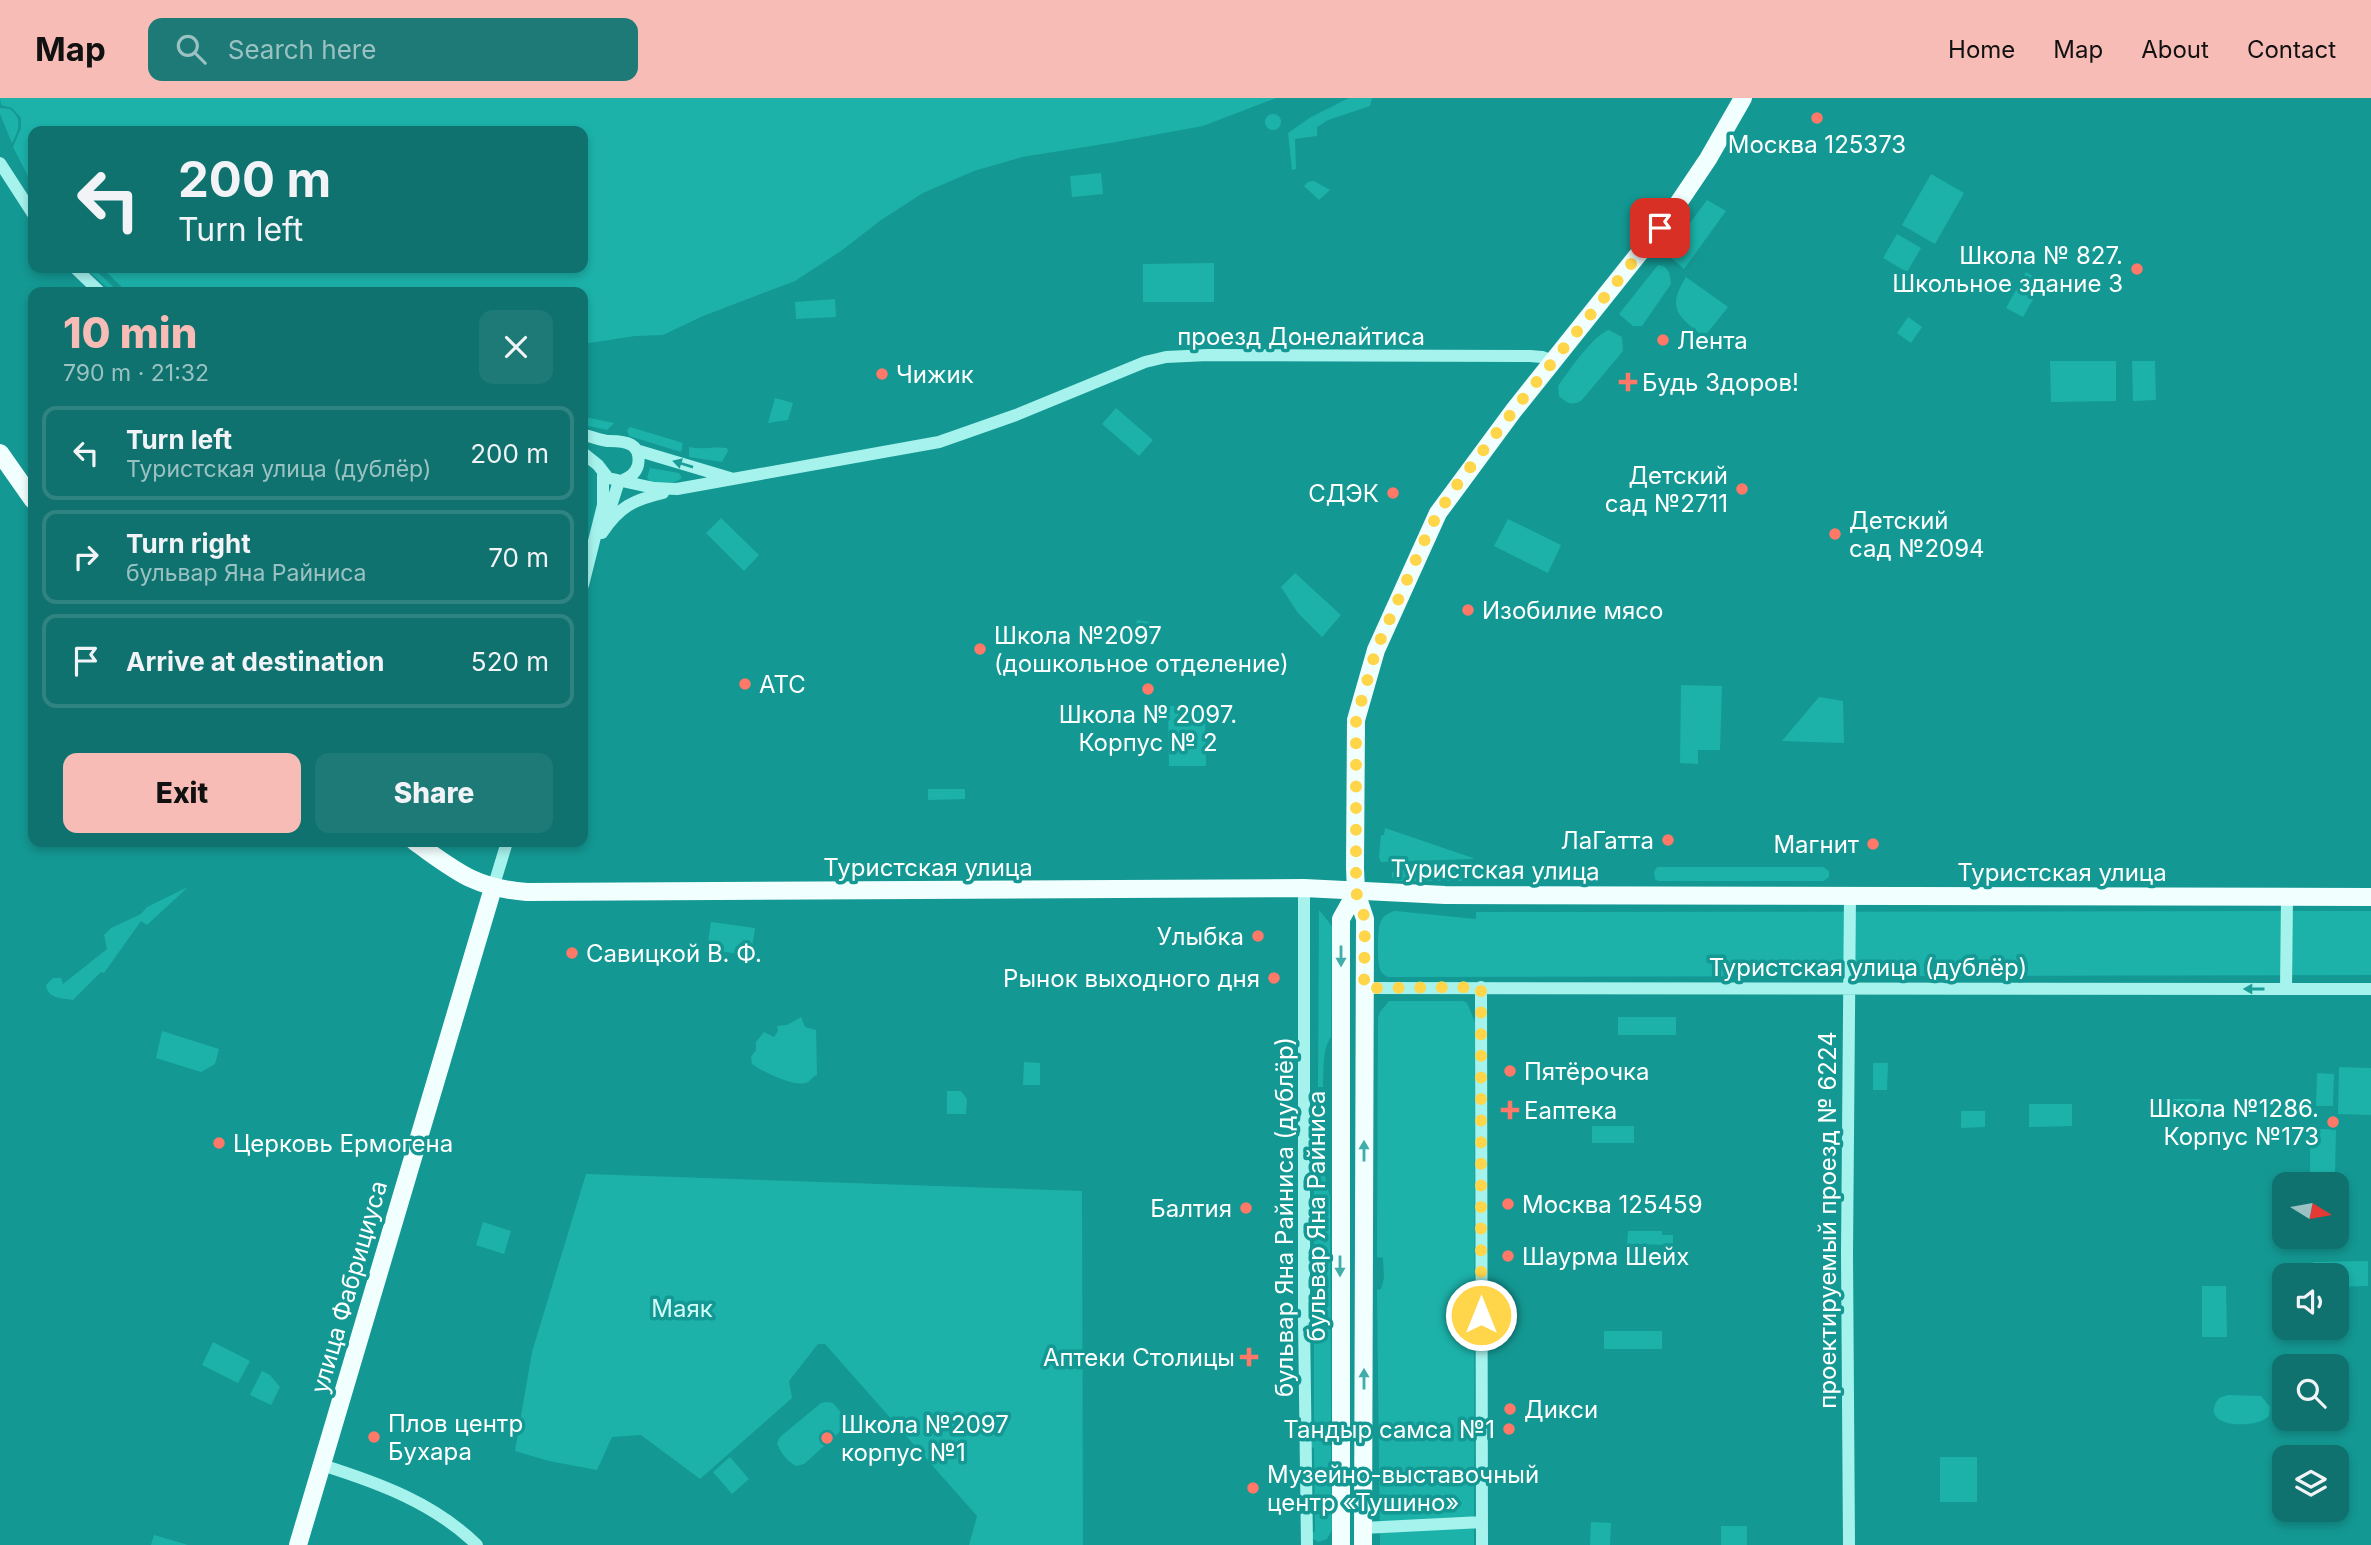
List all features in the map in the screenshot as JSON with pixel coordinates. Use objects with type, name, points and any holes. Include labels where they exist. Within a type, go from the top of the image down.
[{"type":"main road","name":"бульвар Яна Райниса","points":[[1363,1537],[1365,919],[1356,892],[1356,720],[1376,650],[1438,513],[1490,439],[1673,211],[1708,159],[1743,98]]},
{"type":"main road","points":[[0,453],[28,493]]},
{"type":"main road","name":"Туристская улица","points":[[422,847],[460,874],[493,888],[527,891],[1304,888],[1445,895],[2371,897]]},
{"type":"main road","name":"улица Фабрициуса","points":[[298,1545],[493,888]]},
{"type":"main road","name":"бульвар Яна Райниса","points":[[1341,1545],[1341,919],[1356,892]]},
{"type":"street","points":[[0,163],[28,206]]},
{"type":"street","points":[[80,273],[95,287]]},
{"type":"street","name":"проезд Донелайтиса","points":[[588,458],[614,481],[621,480],[654,488],[704,486],[731,478],[939,442],[1028,411],[1125,369],[1166,357],[1530,356],[1553,361]]},
{"type":"street","name":"проезд Донелайтиса","points":[[588,436],[610,441],[622,440],[636,450],[731,478]]},
{"type":"street","points":[[588,568],[603,505],[601,470],[597,459],[601,448],[610,441]]},
{"type":"street","points":[[590,561],[621,480],[636,470],[636,450]]},
{"type":"street","points":[[602,533],[611,520],[629,504],[677,489]]},
{"type":"street","name":"улица Фабрициуса","points":[[493,888],[505,847]]},
{"type":"street","name":"бульвар Яна Райниса (дублёр)","points":[[1304,888],[1307,1545]]},
{"type":"street","name":"проектируемый проезд № 6224","points":[[1849,1545],[1850,895]]},
{"type":"street","points":[[2286,989],[2287,898]]},
{"type":"street","points":[[1481,987],[1482,1545]]},
{"type":"street","name":"Туристская улица (дублёр)","points":[[1364,988],[2371,989]]},
{"type":"street","points":[[1306,1432],[1341,1432]]},
{"type":"street","points":[[322,1465],[386,1486],[412,1498],[448,1520],[477,1545]]},
{"type":"street","points":[[1363,1537],[1482,1522]]},
{"type":"green space","points":[[0,98],[1276,98],[1203,126],[1022,157],[974,171],[923,193],[795,281],[703,316],[663,335],[588,343],[588,287],[122,287],[107,273],[588,273],[588,126],[28,126],[28,176],[13,147],[21,128],[21,118],[12,108],[1,105]]},
{"type":"green space","points":[[1349,98],[1372,98],[1370,106],[1328,120],[1317,127],[1317,136],[1295,139],[1296,169],[1292,170],[1288,133],[1311,117]]},
{"type":"green space","points":[[0,108],[10,109],[17,117],[18,129],[12,143],[0,114]]},
{"type":"green space","points":[[1273,114],[1279,116],[1279,128],[1273,130],[1267,128],[1265,122],[1267,116]]},
{"type":"green space","points":[[1101,173],[1103,194],[1072,197],[1070,176]]},
{"type":"green space","points":[[1931,174],[1964,193],[1935,244],[1902,225]]},
{"type":"green space","points":[[1314,181],[1330,190],[1319,200],[1304,186]]},
{"type":"green space","points":[[1707,200],[1726,211],[1684,269],[1667,254]]},
{"type":"green space","points":[[1897,234],[1921,248],[1907,272],[1883,258]]},
{"type":"green space","points":[[1214,263],[1214,302],[1143,302],[1143,264]]},
{"type":"green space","points":[[1658,265],[1667,269],[1671,284],[1642,326],[1633,326],[1619,314]]},
{"type":"green space","points":[[2026,272],[2043,282],[2023,317],[2006,308]]},
{"type":"green space","points":[[91,273],[98,273],[114,287],[106,287]]},
{"type":"green space","points":[[1686,277],[1728,307],[1704,337],[1687,323],[1676,305]]},
{"type":"green space","points":[[835,299],[836,317],[796,319],[795,302]]},
{"type":"green space","points":[[1908,317],[1922,327],[1911,343],[1897,333]]},
{"type":"green space","points":[[1609,330],[1622,337],[1623,351],[1581,401],[1567,402],[1559,396],[1558,386],[1589,346]]},
{"type":"green space","points":[[2050,361],[2116,361],[2116,401],[2051,402]]},
{"type":"green space","points":[[2132,361],[2155,361],[2156,400],[2133,401]]},
{"type":"green space","points":[[775,398],[793,403],[788,420],[768,423]]},
{"type":"green space","points":[[1116,408],[1153,440],[1139,456],[1102,424]]},
{"type":"green space","points":[[588,418],[614,423],[607,430],[588,426]]},
{"type":"green space","points":[[630,427],[683,443],[681,452],[629,436],[627,430]]},
{"type":"green space","points":[[689,447],[727,448],[728,451],[722,462],[689,457]]},
{"type":"green space","points":[[650,468],[679,473],[682,478],[675,482],[652,483],[647,478]]},
{"type":"green space","points":[[721,518],[759,555],[744,571],[706,533]]},
{"type":"green space","points":[[1508,519],[1561,545],[1548,573],[1494,546]]},
{"type":"green space","points":[[1295,573],[1341,615],[1322,637],[1298,613],[1281,587]]},
{"type":"green space","points":[[1137,620],[1160,624],[1157,639],[1134,635]]},
{"type":"green space","points":[[1681,685],[1722,686],[1720,750],[1698,750],[1698,764],[1680,763]]},
{"type":"green space","points":[[1819,697],[1843,701],[1844,743],[1782,741]]},
{"type":"green space","points":[[1168,706],[1205,706],[1206,766],[1169,766]]},
{"type":"green space","points":[[928,789],[965,789],[965,799],[928,800]]},
{"type":"green space","points":[[1385,828],[1473,859],[1381,862],[1381,835],[1384,835]]},
{"type":"green space","points":[[1657,867],[1823,867],[1829,871],[1829,877],[1823,881],[1658,881],[1654,872]]},
{"type":"green space","points":[[1396,870],[1466,871],[1465,881],[1396,881],[1392,877],[1392,872]]},
{"type":"green space","points":[[188,887],[147,925],[141,921],[104,973],[101,972],[73,1000],[49,993],[46,985],[53,978],[61,978],[63,984],[107,949],[104,935],[111,928]]},
{"type":"green space","points":[[1319,910],[1332,926],[1331,1037],[1325,1054],[1323,1087],[1318,1087]]},
{"type":"green space","points":[[1395,911],[1476,919],[1476,912],[2371,911],[2371,975],[1388,977],[1382,973],[1379,965],[1379,930],[1384,917]]},
{"type":"green space","points":[[711,922],[755,928],[751,956],[707,949]]},
{"type":"green space","points":[[1389,1001],[1463,1001],[1467,1003],[1475,1022],[1474,1545],[1380,1545],[1377,1290],[1381,1289],[1384,1278],[1383,1258],[1377,1257],[1378,1018]]},
{"type":"green space","points":[[801,1017],[805,1027],[816,1030],[817,1075],[808,1082],[795,1083],[752,1064],[751,1057],[756,1050],[756,1042],[764,1032],[774,1037],[778,1031],[777,1026],[787,1025]]},
{"type":"green space","points":[[1618,1017],[1676,1017],[1676,1035],[1618,1035]]},
{"type":"green space","points":[[162,1031],[219,1049],[215,1064],[201,1072],[156,1058]]},
{"type":"green space","points":[[1024,1062],[1040,1063],[1040,1085],[1023,1085]]},
{"type":"green space","points":[[1873,1063],[1888,1063],[1887,1090],[1873,1090]]},
{"type":"green space","points":[[2339,1067],[2371,1068],[2371,1115],[2338,1114]]},
{"type":"green space","points":[[2317,1073],[2334,1074],[2333,1106],[2316,1106]]},
{"type":"green space","points":[[947,1091],[961,1091],[967,1099],[966,1114],[947,1114]]},
{"type":"green space","points":[[2153,1099],[2201,1099],[2201,1118],[2153,1119]]},
{"type":"green space","points":[[2029,1104],[2072,1104],[2072,1126],[2029,1127]]},
{"type":"green space","points":[[1310,1110],[1318,1110],[1317,1146],[1310,1146]]},
{"type":"green space","points":[[1961,1111],[1985,1111],[1985,1127],[1961,1128]]},
{"type":"green space","points":[[1592,1126],[1634,1126],[1634,1143],[1592,1143]]},
{"type":"green space","points":[[2310,1129],[2336,1129],[2335,1172],[2310,1172]]},
{"type":"green space","points":[[1317,1156],[1317,1175],[1325,1176],[1330,1198],[1331,1420],[1327,1427],[1315,1428],[1310,1423],[1314,1423],[1314,1173],[1310,1173],[1310,1157]]},
{"type":"green space","name":"Маяк","points":[[586,1174],[1082,1191],[1083,1545],[969,1545],[977,1516],[825,1344],[818,1344],[789,1381],[792,1398],[700,1479],[641,1435],[612,1437],[597,1470],[515,1451],[532,1352]]},
{"type":"green space","points":[[483,1222],[511,1231],[504,1254],[476,1245]]},
{"type":"green space","points":[[1628,1231],[1662,1231],[1662,1235],[1673,1235],[1673,1245],[1627,1244]]},
{"type":"green space","points":[[2368,1261],[2368,1286],[2349,1287],[2349,1263],[2313,1262]]},
{"type":"green space","points":[[2202,1286],[2226,1286],[2227,1337],[2202,1337]]},
{"type":"green space","points":[[1604,1331],[1662,1331],[1662,1349],[1604,1349]]},
{"type":"green space","points":[[213,1342],[250,1361],[238,1383],[202,1365]]},
{"type":"green space","points":[[262,1371],[270,1375],[280,1387],[271,1405],[250,1395]]},
{"type":"green space","points":[[2228,1395],[2261,1396],[2270,1407],[2269,1416],[2252,1423],[2230,1424],[2221,1421],[2215,1415],[2214,1408],[2219,1398]]},
{"type":"green space","points":[[821,1403],[833,1403],[844,1416],[843,1429],[804,1464],[796,1466],[784,1456],[777,1443],[780,1437]]},
{"type":"green space","points":[[1314,1438],[1326,1438],[1331,1447],[1332,1530],[1327,1539],[1318,1542],[1310,1532],[1315,1532],[1314,1448],[1309,1447]]},
{"type":"green space","points":[[730,1457],[749,1479],[732,1494],[713,1472]]},
{"type":"green space","points":[[1940,1457],[1977,1457],[1977,1502],[1940,1502]]},
{"type":"green space","points":[[1591,1522],[1611,1523],[1610,1545],[1590,1545]]},
{"type":"green space","points":[[1721,1526],[1747,1526],[1747,1545],[1721,1545]]},
{"type":"green space","points":[[154,1535],[188,1545],[151,1545]]},
{"type":"place","name":"Москва 125373","points":[[1817,118]]},
{"type":"place","name":"Школа № 827. Школьное здание 3","points":[[2137,269]]},
{"type":"place","name":"Лента","points":[[1663,340]]},
{"type":"place","name":"Чижик","points":[[882,374]]},
{"type":"place","name":"Будь Здоров!","points":[[1628,382]]},
{"type":"place","name":"Детский сад №2711","points":[[1742,489]]},
{"type":"place","name":"СДЭК","points":[[1393,493]]},
{"type":"place","name":"Детский сад №2094","points":[[1835,534]]},
{"type":"place","name":"Изобилие мясо","points":[[1468,610]]},
{"type":"place","name":"Школа №2097 (дошкольное отделение)","points":[[980,649]]},
{"type":"place","name":"АТС","points":[[745,684]]},
{"type":"place","name":"Школа № 2097. Корпус № 2","points":[[1148,689]]},
{"type":"place","name":"ЛаГатта","points":[[1668,840]]},
{"type":"place","name":"Магнит","points":[[1873,844]]},
{"type":"place","name":"Улыбка","points":[[1258,936]]},
{"type":"place","name":"Савицкой В. Ф.","points":[[572,953]]},
{"type":"place","name":"Рынок выходного дня","points":[[1274,978]]},
{"type":"place","name":"Пятёрочка","points":[[1510,1071]]},
{"type":"place","name":"Еаптека","points":[[1510,1110]]},
{"type":"place","name":"Школа №1286. Корпус №173","points":[[2333,1122]]},
{"type":"place","name":"Церковь Ермогена","points":[[219,1143]]},
{"type":"place","name":"Москва 125459","points":[[1508,1204]]},
{"type":"place","name":"Балтия","points":[[1246,1208]]},
{"type":"place","name":"Шаурма Шейх","points":[[1508,1256]]},
{"type":"place","name":"Аптеки Столицы","points":[[1249,1357]]},
{"type":"place","name":"Дикси","points":[[1510,1409]]},
{"type":"place","name":"Тандыр самса №1","points":[[1509,1429]]},
{"type":"place","name":"Плов центр Бухара","points":[[374,1437]]},
{"type":"place","name":"Школа №2097 корпус №1","points":[[827,1438]]},
{"type":"place","name":"Музейно-выставочный центр «Тушино»","points":[[1253,1488]]},
{"type":"route","points":[[1481,1315],[1481,987],[1364,988],[1365,919],[1356,892],[1356,720],[1376,650],[1438,513],[1490,439],[1660,228]]}]
